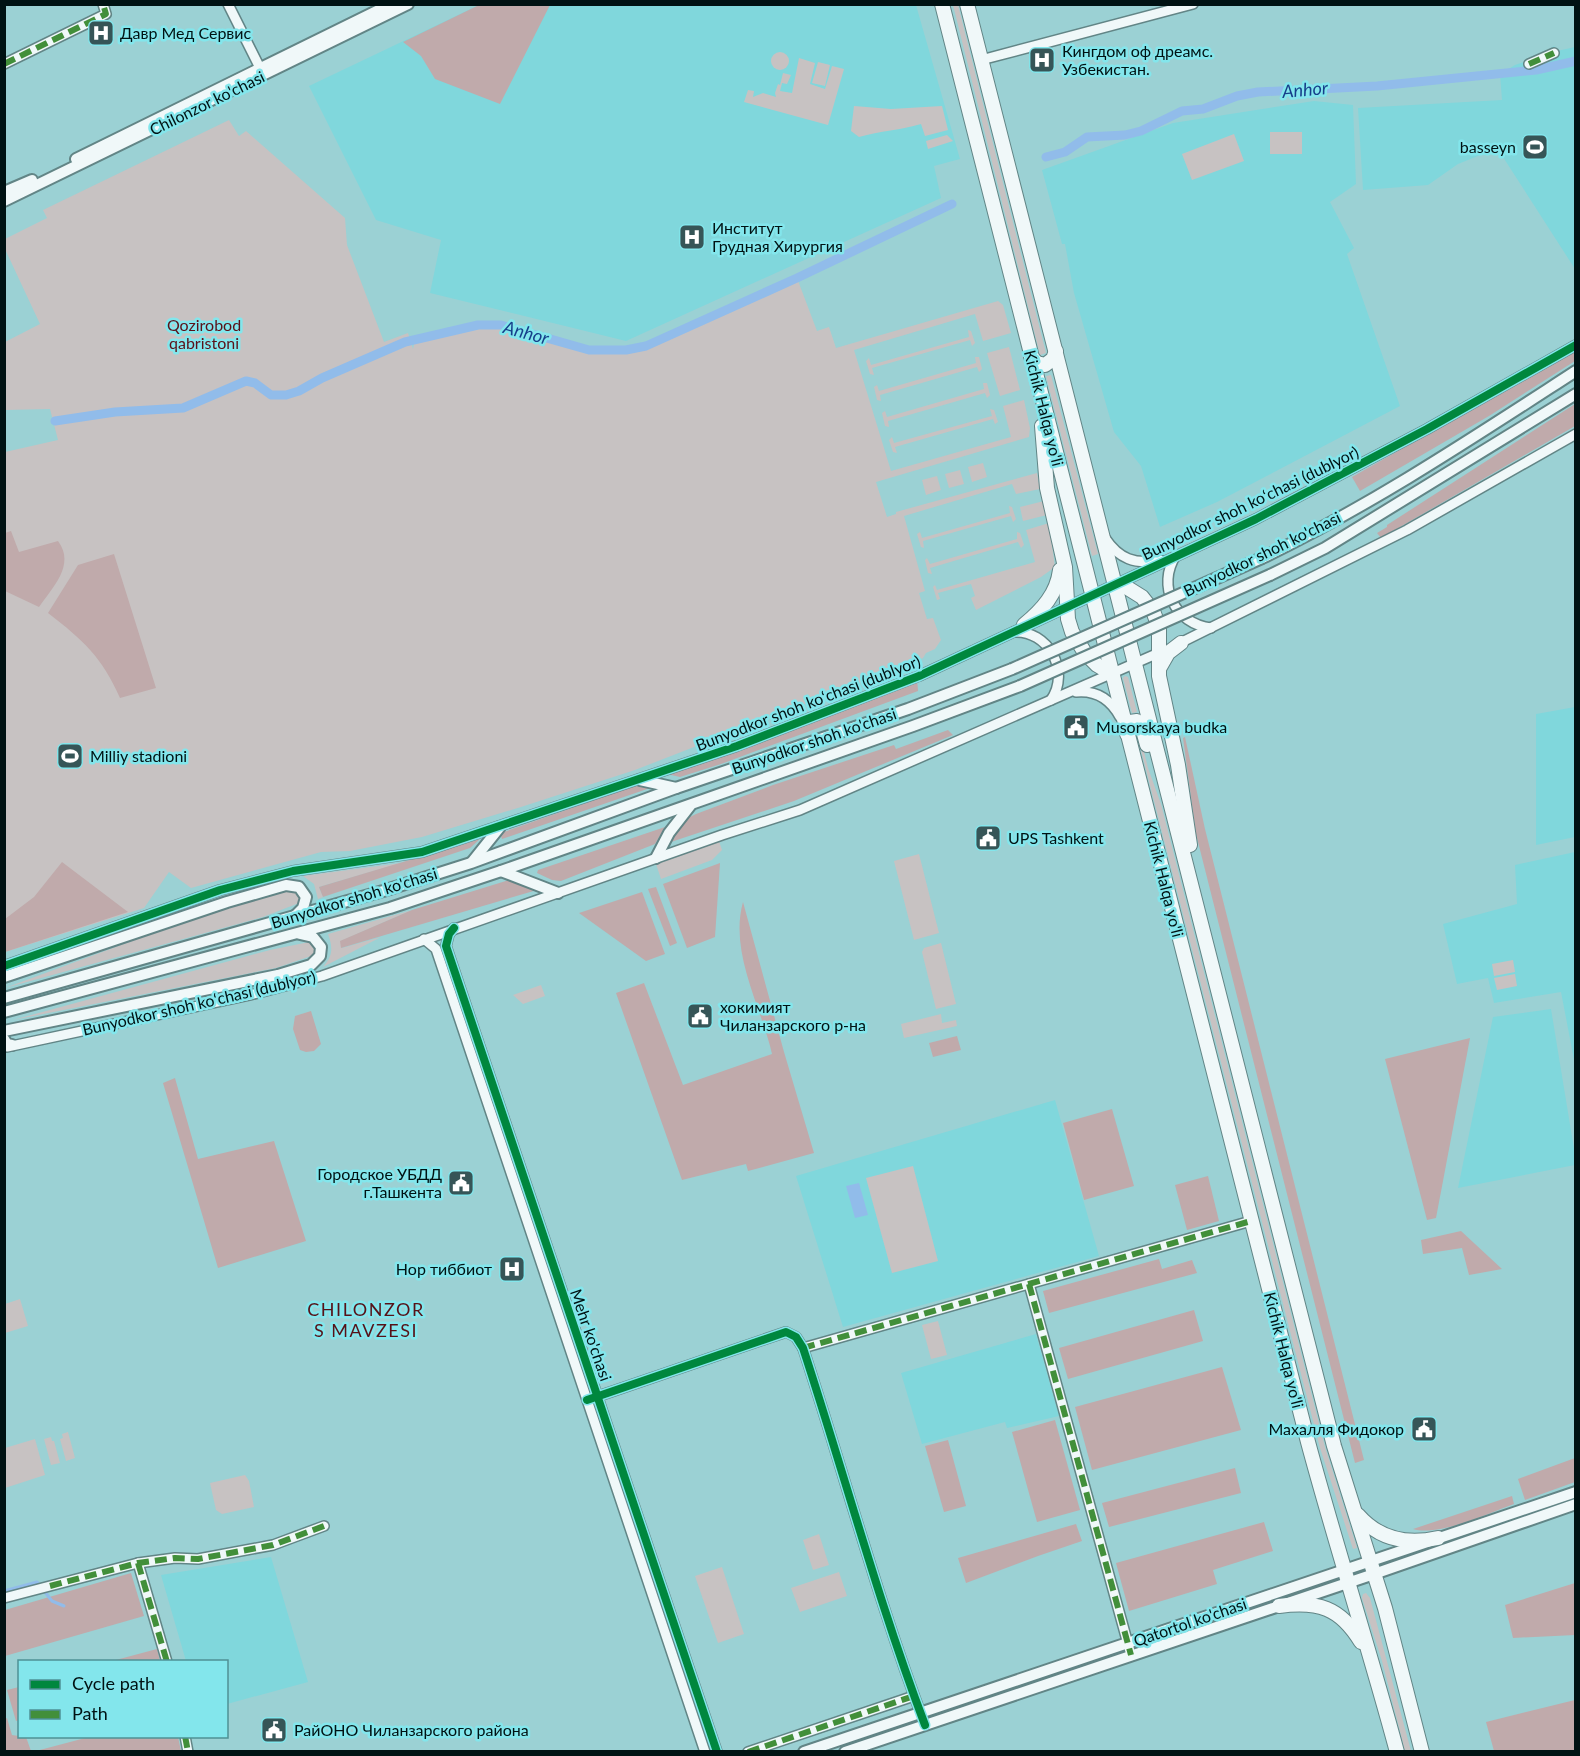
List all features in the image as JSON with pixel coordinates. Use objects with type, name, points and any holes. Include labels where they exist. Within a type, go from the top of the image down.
[{"type":"highway","name":"Kichik Halqa yo'li","points":[[942,4],[1311,1452],[1397,1752]]},
{"type":"highway","name":"Kichik Halqa yo'li","points":[[967,4],[1334,1446],[1399,1660],[1422,1752]]},
{"type":"highway","points":[[1031,357],[1037,363],[1045,365],[1053,359],[1056,351]]},
{"type":"highway","points":[[1040,390],[1047,488],[1065,567],[1066,606],[1072,632],[1092,661],[1112,674]]},
{"type":"highway","points":[[1024,626],[1042,609],[1055,591],[1060,571],[1061,550]]},
{"type":"highway","points":[[1115,584],[1136,592],[1153,611],[1159,627],[1162,695],[1178,765],[1203,927]]},
{"type":"highway","points":[[1160,660],[1181,643]]},
{"type":"highway","points":[[1127,734],[1130,722],[1140,723],[1156,778],[1172,808]]},
{"type":"highway","points":[[1355,1511],[1373,1529],[1389,1537],[1415,1542],[1438,1538]]},
{"type":"highway","points":[[1280,1606],[1312,1605],[1333,1610],[1346,1621],[1369,1653]]},
{"type":"main road","name":"Chilonzor ko'chasi","points":[[4,201],[262,72],[391,4]]},
{"type":"main road","name":"Chilonzor ko'chasi","points":[[4,192],[408,4]]},
{"type":"main road","name":"Bunyodkor shoh ko'chasi","points":[[4,998],[103,972],[383,891],[471,863],[676,788],[908,710],[1012,669],[1262,558],[1323,527],[1475,436],[1575,371]]},
{"type":"main road","name":"Bunyodkor shoh ko'chasi","points":[[4,1012],[390,908],[501,871],[1020,686],[1270,575],[1325,548],[1575,393]]},
{"type":"main road","points":[[640,780],[676,788]]},
{"type":"main road","points":[[656,858],[669,833],[691,804]]},
{"type":"main road","points":[[471,863],[500,827]]},
{"type":"main road","points":[[501,871],[558,893]]},
{"type":"main road","points":[[4,977],[227,902],[286,885],[299,887],[306,897],[303,908],[294,916]]},
{"type":"main road","points":[[6,1038],[309,966],[318,958],[321,947],[313,937],[300,934]]},
{"type":"main road","name":"Qatortol ko'chasi","points":[[1372,1568],[1438,1538],[1575,1492]]},
{"type":"main road","name":"Qatortol ko'chasi","points":[[804,1752],[1128,1642],[1345,1577],[1575,1503]]},
{"type":"main road","name":"Qatortol ko'chasi","points":[[845,1752],[1280,1606],[1345,1577]]},
{"type":"street","points":[[4,64],[106,14],[103,4]]},
{"type":"street","points":[[228,4],[262,72]]},
{"type":"street","points":[[981,60],[1193,4]]},
{"type":"street","points":[[1529,64],[1554,53]]},
{"type":"street","name":"Bunyodkor shoh koʻchasi (dublyor)","points":[[4,966],[220,890],[293,871],[423,852],[737,746],[918,676],[1256,519],[1427,429],[1575,345]]},
{"type":"street","points":[[1181,643],[1407,530],[1575,434]]},
{"type":"street","points":[[1102,532],[1115,551],[1123,558],[1132,561],[1144,562],[1176,555]]},
{"type":"street","points":[[1176,555],[1169,578],[1172,602],[1187,620],[1198,626],[1211,628]]},
{"type":"street","points":[[1010,632],[1029,633],[1045,643],[1052,652],[1059,677],[1056,698],[1083,691],[1100,695],[1115,709],[1127,734]]},
{"type":"street","name":"Bunyodkor shoh koʻchasi (dublyor)","points":[[6,1038],[286,986],[322,976],[454,928],[800,810],[1136,664],[1160,660]]},
{"type":"street","points":[[424,939],[441,947],[454,928]]},
{"type":"street","name":"Mehr ko'chasi","points":[[441,947],[543,1234],[717,1752]]},
{"type":"street","name":"Mehr ko'chasi","points":[[441,947],[532,1238],[705,1752]]},
{"type":"street","points":[[527,1222],[537,1218]]},
{"type":"street","points":[[803,1348],[1163,1248],[1251,1221]]},
{"type":"street","points":[[532,1238],[543,1234]]},
{"type":"street","points":[[1029,1284],[1131,1655]]},
{"type":"street","points":[[586,1396],[786,1332],[796,1337],[803,1348],[829,1426],[865,1552],[926,1725]]},
{"type":"street","points":[[619,1494],[629,1491]]},
{"type":"street","points":[[4,1598],[138,1563],[175,1558],[198,1559],[273,1545],[324,1526]]},
{"type":"street","points":[[138,1563],[166,1660]]},
{"type":"street","points":[[748,1752],[914,1696]]},
{"type":"shaded area","points":[[479,5],[916,5],[960,159],[934,166],[941,198],[626,341],[430,293],[441,240],[376,220],[309,86]]},
{"type":"shaded area","points":[[479,5],[550,5],[500,104],[435,79],[421,56],[403,42]]},
{"type":"shaded area","points":[[1554,46],[1557,51],[1575,47],[1575,269],[1501,154],[1483,154],[1458,164],[1428,185],[1363,190],[1358,108],[1502,100],[1500,74],[1515,65],[1536,58]]},
{"type":"shaded area","points":[[1314,101],[1353,105],[1356,184],[1330,202],[1354,248],[1347,254],[1400,406],[1217,502],[1160,527],[1141,466],[1114,432],[1074,293],[1065,244],[1062,244],[1042,170],[1173,123]]},
{"type":"shaded area","points":[[1575,351],[1575,361],[1489,416],[1360,491],[1352,477]]},
{"type":"shaded area","points":[[1575,404],[1575,426],[1381,538],[1377,533],[1387,525]]},
{"type":"shaded area","points":[[11,531],[19,552],[58,541],[63,550],[64,559],[60,576],[39,607],[5,591],[5,533]]},
{"type":"shaded area","points":[[114,554],[156,688],[120,698],[99,660],[48,613],[78,565]]},
{"type":"shaded area","points":[[917,678],[918,691],[721,764],[680,777],[667,774]]},
{"type":"shaded area","points":[[1575,707],[1575,837],[1536,845],[1536,714]]},
{"type":"shaded area","points":[[948,730],[953,735],[794,801],[671,842],[686,819],[696,814],[773,785],[894,745],[896,749]]},
{"type":"shaded area","points":[[1185,737],[1205,829],[1364,1460],[1355,1463],[1196,834],[1183,738]]},
{"type":"shaded area","points":[[637,785],[650,788],[502,839],[504,832]]},
{"type":"shaded area","points":[[665,827],[655,844],[561,881],[552,880],[537,873],[538,870]]},
{"type":"shaded area","points":[[480,839],[470,848],[323,897],[319,887]]},
{"type":"shaded area","points":[[1575,852],[1575,1065],[1561,992],[1494,1003],[1488,978],[1457,984],[1443,924],[1517,904],[1515,865]]},
{"type":"shaded area","points":[[62,862],[128,912],[5,952],[5,919],[34,897]]},
{"type":"shaded area","points":[[720,863],[715,937],[687,948],[663,884]]},
{"type":"shaded area","points":[[509,880],[516,880],[537,890],[341,948],[340,941],[412,910]]},
{"type":"shaded area","points":[[656,887],[677,943],[670,946],[648,889]]},
{"type":"shaded area","points":[[642,892],[665,954],[646,961],[579,913]]},
{"type":"shaded area","points":[[743,902],[814,1153],[748,1171],[746,1164],[682,1180],[616,993],[644,983],[683,1085],[772,1054],[743,959],[740,921]]},
{"type":"shaded area","points":[[1551,1009],[1575,1165],[1458,1188],[1493,1017]]},
{"type":"shaded area","points":[[311,1011],[321,1044],[314,1051],[306,1052],[300,1050],[293,1029],[295,1016]]},
{"type":"shaded area","points":[[957,1036],[961,1050],[933,1057],[929,1043]]},
{"type":"shaded area","points":[[1470,1038],[1436,1218],[1427,1220],[1385,1059]]},
{"type":"shaded area","points":[[175,1078],[198,1159],[274,1141],[306,1241],[218,1268],[163,1083]]},
{"type":"shaded area","points":[[1055,1100],[1099,1256],[843,1327],[796,1176]]},
{"type":"shaded area","points":[[1112,1109],[1134,1186],[1084,1200],[1063,1123]]},
{"type":"shaded area","points":[[1208,1176],[1219,1221],[1187,1230],[1175,1185]]},
{"type":"shaded area","points":[[859,1183],[868,1215],[855,1218],[846,1186]]},
{"type":"shaded area","points":[[1461,1231],[1502,1269],[1469,1275],[1462,1248],[1423,1254],[1421,1240]]},
{"type":"shaded area","points":[[1159,1259],[1162,1269],[1192,1260],[1197,1273],[1049,1313],[1043,1291]]},
{"type":"shaded area","points":[[1194,1310],[1203,1341],[1068,1379],[1059,1348]]},
{"type":"shaded area","points":[[1036,1334],[1059,1416],[1007,1428],[1005,1422],[922,1444],[901,1373]]},
{"type":"shaded area","points":[[1222,1367],[1241,1430],[1092,1470],[1075,1407]]},
{"type":"shaded area","points":[[1055,1420],[1080,1510],[1037,1522],[1012,1432]]},
{"type":"shaded area","points":[[948,1440],[966,1506],[944,1512],[925,1446]]},
{"type":"shaded area","points":[[1575,1458],[1575,1482],[1525,1500],[1518,1479]]},
{"type":"shaded area","points":[[1235,1468],[1241,1493],[1109,1527],[1102,1503]]},
{"type":"shaded area","points":[[1512,1496],[1514,1504],[1464,1523],[1436,1530],[1413,1529]]},
{"type":"shaded area","points":[[1264,1522],[1273,1551],[1213,1570],[1217,1584],[1129,1611],[1116,1563]]},
{"type":"shaded area","points":[[1076,1524],[1082,1541],[966,1583],[958,1558]]},
{"type":"shaded area","points":[[271,1557],[308,1682],[228,1704],[228,1660],[186,1660],[161,1575]]},
{"type":"shaded area","points":[[131,1573],[144,1616],[5,1656],[5,1610]]},
{"type":"shaded area","points":[[1575,1583],[1575,1635],[1513,1638],[1505,1605]]},
{"type":"shaded area","points":[[157,1649],[160,1660],[116,1660]]},
{"type":"shaded area","points":[[18,1687],[18,1720],[16,1721],[7,1690]]},
{"type":"shaded area","points":[[1575,1700],[1575,1751],[1494,1751],[1486,1722]]},
{"type":"shaded area","points":[[7,1718],[12,1735],[26,1738],[31,1751],[5,1751],[5,1719]]},
{"type":"shaded area","points":[[85,1738],[178,1738],[181,1751],[36,1751]]},
{"type":"green space","points":[[953,5],[958,5],[1046,353],[1040,355]]},
{"type":"green space","points":[[780,52],[786,55],[789,61],[786,67],[780,70],[774,67],[771,61],[774,55]]},
{"type":"green space","points":[[799,58],[815,63],[810,84],[825,89],[832,66],[844,69],[828,125],[744,102],[748,90],[754,91],[753,97],[763,93],[776,97],[775,93],[783,73],[791,75],[787,84],[782,83],[780,91],[792,93]]},
{"type":"green space","points":[[818,62],[830,65],[825,86],[812,83]]},
{"type":"green space","points":[[854,106],[891,109],[942,106],[948,130],[925,136],[921,124],[859,137],[851,131]]},
{"type":"green space","name":"Qozirobod qabristoni","points":[[229,120],[239,136],[246,131],[345,218],[347,245],[384,342],[408,333],[413,349],[415,340],[479,325],[501,325],[589,350],[626,350],[646,346],[797,278],[817,331],[829,327],[836,348],[998,301],[1003,305],[1011,333],[983,341],[975,314],[854,350],[891,471],[1011,437],[1003,406],[1024,400],[1030,428],[1029,437],[876,482],[887,517],[896,512],[1037,473],[1040,489],[1016,494],[1012,484],[904,516],[925,591],[919,593],[927,619],[933,618],[941,640],[935,649],[926,653],[923,658],[635,770],[422,837],[350,851],[321,852],[191,888],[169,872],[144,908],[5,952],[5,452],[58,440],[50,409],[5,410],[5,342],[40,324],[5,249],[5,239],[47,218],[43,210]]},
{"type":"green space","points":[[1270,132],[1302,132],[1302,154],[1270,154]]},
{"type":"green space","points":[[1234,134],[1244,161],[1192,180],[1182,154]]},
{"type":"green space","points":[[947,135],[953,141],[928,149],[926,141]]},
{"type":"green space","points":[[968,330],[971,331],[975,343],[972,346],[970,340],[872,368],[874,375],[870,374],[866,361],[869,358],[871,365],[969,337]]},
{"type":"green space","points":[[1009,347],[1020,390],[1000,396],[987,353]]},
{"type":"green space","points":[[975,357],[979,357],[982,369],[979,372],[977,367],[880,395],[881,401],[877,400],[874,387],[877,385],[879,391],[976,363]]},
{"type":"green space","points":[[1051,375],[1098,554],[1092,556],[1046,376]]},
{"type":"green space","points":[[983,383],[987,383],[990,395],[987,398],[985,393],[888,421],[889,427],[885,426],[882,413],[885,411],[887,417],[984,389]]},
{"type":"green space","points":[[990,409],[994,410],[998,422],[995,424],[993,419],[895,447],[897,453],[893,452],[889,440],[892,437],[894,443],[992,416]]},
{"type":"green space","points":[[983,463],[987,477],[972,482],[968,467]]},
{"type":"green space","points":[[960,470],[964,484],[949,488],[945,474]]},
{"type":"green space","points":[[937,476],[941,490],[926,495],[922,480]]},
{"type":"green space","points":[[1044,501],[1047,515],[1023,521],[1020,507]]},
{"type":"green space","points":[[1009,506],[1012,507],[1016,519],[1013,522],[1011,516],[923,541],[924,548],[921,547],[917,534],[920,532],[922,538],[1010,513]]},
{"type":"green space","points":[[1049,523],[1055,567],[1041,577],[976,610],[971,598],[975,596],[971,584],[938,593],[940,599],[937,600],[933,587],[935,585],[937,590],[1035,562],[1026,530]]},
{"type":"green space","points":[[1017,532],[1020,533],[1024,545],[1021,548],[1018,542],[930,568],[932,574],[928,573],[925,560],[927,558],[930,564],[1017,539]]},
{"type":"green space","points":[[1128,677],[1137,712],[1132,713],[1123,678]]},
{"type":"green space","points":[[1135,727],[1138,727],[1148,768],[1161,804],[1325,1447],[1357,1548],[1353,1549],[1320,1448]]},
{"type":"green space","points":[[719,841],[722,850],[712,860],[661,879],[656,864]]},
{"type":"green space","points":[[919,854],[939,933],[914,940],[894,861]]},
{"type":"green space","points":[[401,863],[319,887],[323,897],[318,899],[314,884],[303,876]]},
{"type":"green space","points":[[295,889],[302,893],[299,903],[263,917],[5,988],[202,915]]},
{"type":"green space","points":[[412,910],[341,941],[342,948],[381,937],[323,967],[331,952],[328,934]]},
{"type":"green space","points":[[309,942],[316,946],[314,955],[276,968],[13,1020],[270,950]]},
{"type":"green space","points":[[941,943],[956,1004],[936,1009],[922,952],[924,948]]},
{"type":"green space","points":[[1513,960],[1515,972],[1494,976],[1492,964]]},
{"type":"green space","points":[[1515,974],[1517,986],[1497,990],[1494,978]]},
{"type":"green space","points":[[541,985],[545,996],[523,1004],[513,995]]},
{"type":"green space","points":[[941,1014],[942,1023],[956,1020],[957,1026],[904,1038],[901,1024]]},
{"type":"green space","points":[[913,1166],[938,1261],[892,1273],[866,1178]]},
{"type":"green space","points":[[20,1299],[28,1326],[5,1333],[5,1304]]},
{"type":"green space","points":[[938,1321],[947,1355],[931,1359],[922,1325]]},
{"type":"green space","points":[[68,1432],[75,1458],[66,1461],[60,1439],[63,1438],[62,1434]]},
{"type":"green space","points":[[51,1437],[60,1463],[51,1465],[44,1439]]},
{"type":"green space","points":[[35,1439],[45,1475],[5,1488],[5,1448]]},
{"type":"green space","points":[[245,1475],[249,1481],[254,1507],[222,1514],[216,1510],[210,1483]]},
{"type":"green space","points":[[819,1534],[829,1565],[813,1570],[803,1540]]},
{"type":"green space","points":[[722,1567],[744,1634],[718,1643],[695,1576]]},
{"type":"green space","points":[[839,1572],[847,1596],[800,1612],[791,1588]]},
{"type":"green space","points":[[1366,1593],[1370,1598],[1411,1751],[1405,1751],[1382,1661],[1362,1598]]},
{"type":"waterway","name":"Anhor","points":[[1046,157],[1065,152],[1087,137],[1125,135],[1141,131],[1182,111],[1203,109],[1237,96],[1258,92],[1377,86],[1536,70],[1576,61]]},
{"type":"waterway","name":"Anhor","points":[[55,421],[115,412],[183,408],[246,381],[255,383],[271,395],[286,395],[405,342],[478,325],[501,325],[589,350],[626,350],[646,346],[797,278],[952,204]]},
{"type":"waterway","points":[[4,1591],[37,1582],[52,1601],[64,1606]]},
{"type":"marked path","points":[[4,64],[106,14],[103,4]]},
{"type":"marked path","points":[[1529,64],[1554,53]]},
{"type":"marked path","points":[[803,1348],[1251,1221]]},
{"type":"marked path","points":[[1029,1284],[1131,1655]]},
{"type":"marked path","points":[[50,1586],[138,1563],[175,1558],[198,1559],[273,1545],[324,1526]]},
{"type":"marked path","points":[[138,1563],[166,1660]]},
{"type":"marked path","points":[[748,1752],[914,1696]]},
{"type":"marked path","points":[[185,1738],[188,1752]]},
{"type":"cycle path","points":[[4,966],[220,890],[293,871],[422,852],[737,746],[919,676],[1256,519],[1427,429],[1576,345]]},
{"type":"cycle path","points":[[454,928],[449,934],[446,946],[717,1752]]},
{"type":"cycle path","points":[[587,1400],[786,1332],[796,1337],[803,1348],[877,1584],[925,1725]]},
{"type":"place","name":"Давр Мед Сервис","points":[[101,33]]},
{"type":"place","name":"Кингдом оф дреамс. Узбекистан.","points":[[1042,60]]},
{"type":"place","name":"basseyn","points":[[1535,147]]},
{"type":"place","name":"Институт Грудная Хирургия","points":[[692,237]]},
{"type":"place","name":"Musorskaya budka","points":[[1076,727]]},
{"type":"place","name":"Milliy stadioni","points":[[70,756]]},
{"type":"place","name":"UPS Tashkent","points":[[988,838]]},
{"type":"place","name":"хокимият Чиланзарского р-на","points":[[700,1016]]},
{"type":"place","name":"Городское УБДД г.Ташкента","points":[[461,1183]]},
{"type":"place","name":"Нор тиббиот","points":[[512,1269]]},
{"type":"place","name":"Махалля Фидокор","points":[[1424,1429]]},
{"type":"place","name":"РайОНО Чиланзарского района","points":[[274,1730]]},
{"type":"district","name":"CHILONZOR S MAVZESI","points":[[366,1320]]}]
